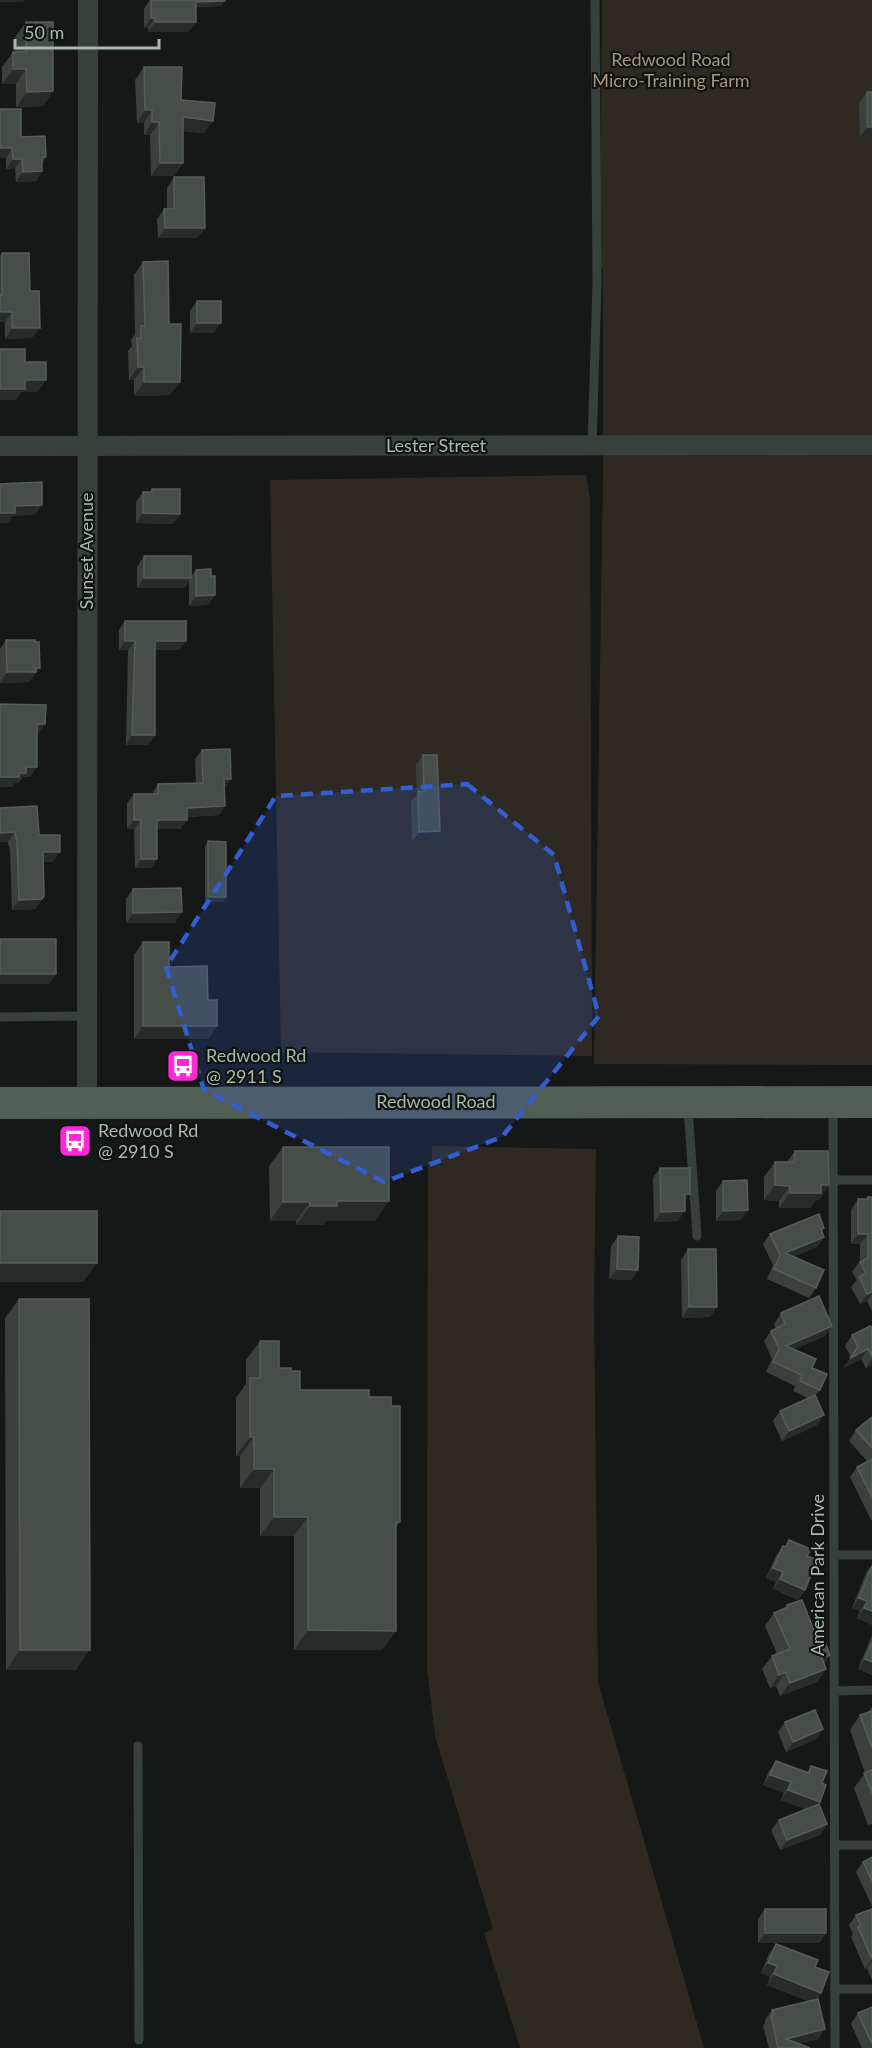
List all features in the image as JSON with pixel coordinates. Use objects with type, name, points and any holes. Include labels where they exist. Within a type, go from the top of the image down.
[{"type":"main road","name":"Redwood Road","points":[[0,1102],[872,1102]]},
{"type":"street","name":"Sunset Avenue","points":[[87,1102],[88,0]]},
{"type":"street","name":"Lester Street","points":[[0,446],[872,445]]},
{"type":"lane","points":[[592,445],[597,284],[595,0]]},
{"type":"lane","points":[[0,1017],[87,1016]]},
{"type":"lane","points":[[688,1102],[697,1236]]},
{"type":"lane","name":"American Park Drive","points":[[833,1102],[835,2048]]},
{"type":"lane","points":[[834,1180],[872,1180]]},
{"type":"lane","points":[[834,1555],[872,1555]]},
{"type":"lane","points":[[835,1690],[872,1690]]},
{"type":"lane","points":[[138,1746],[140,2040]]},
{"type":"lane","points":[[835,1845],[872,1845]]},
{"type":"lane","points":[[835,1989],[872,1989]]},
{"type":"highlighted area","points":[[467,784],[554,855],[599,1016],[502,1137],[384,1182],[204,1090],[166,967],[276,796]]},
{"type":"green space","name":"Redwood Road Micro-Training Farm","points":[[602,0],[872,0],[872,1065],[594,1064],[603,475],[603,269],[600,268]]},
{"type":"green space","points":[[586,475],[590,499],[592,1056],[281,1052],[270,480]]},
{"type":"green space","points":[[432,1146],[596,1149],[594,1303],[598,1682],[704,2048],[520,2048],[484,1933],[493,1929],[435,1736],[427,1668],[428,1162],[432,1161]]},
{"type":"building","points":[[151,0],[196,0],[196,22],[155,22],[155,18],[151,18]]},
{"type":"building","points":[[196,0],[225,0],[225,1],[196,2]]},
{"type":"building","points":[[26,22],[53,22],[53,91],[27,92],[26,69],[13,69],[13,52],[26,52]]},
{"type":"building","points":[[144,67],[182,67],[181,100],[215,103],[213,121],[183,117],[183,163],[160,163],[159,122],[152,122],[152,110],[145,110]]},
{"type":"building","points":[[867,92],[872,92],[872,127],[867,127]]},
{"type":"building","points":[[0,109],[21,109],[21,137],[45,136],[46,157],[42,157],[42,171],[23,172],[22,159],[13,159],[12,148],[0,148]]},
{"type":"building","points":[[174,177],[204,177],[205,228],[165,228],[164,209],[174,209]]},
{"type":"building","points":[[2,253],[29,253],[30,291],[39,291],[40,328],[12,328],[12,312],[0,312]]},
{"type":"building","points":[[168,261],[169,324],[181,324],[180,382],[144,382],[144,367],[138,367],[137,338],[141,338],[141,326],[145,326],[143,262]]},
{"type":"building","points":[[197,301],[221,301],[221,323],[197,323]]},
{"type":"building","points":[[0,349],[25,349],[25,362],[46,362],[46,380],[25,380],[25,389],[0,389]]},
{"type":"building","points":[[42,482],[42,505],[15,506],[15,513],[0,513],[0,484]]},
{"type":"building","points":[[152,489],[180,489],[180,514],[143,513],[143,492],[152,492]]},
{"type":"building","points":[[144,556],[191,556],[191,578],[144,578]]},
{"type":"building","points":[[211,569],[211,576],[215,576],[215,595],[196,596],[196,570]]},
{"type":"building","points":[[125,621],[186,621],[186,641],[155,641],[155,735],[132,735],[135,641],[125,641]]},
{"type":"building","points":[[6,640],[39,642],[40,668],[36,668],[36,672],[7,672]]},
{"type":"building","points":[[0,704],[46,705],[45,724],[37,724],[37,767],[26,767],[26,773],[19,773],[19,777],[0,777]]},
{"type":"building","points":[[230,749],[231,779],[224,779],[225,806],[187,808],[187,820],[157,820],[157,859],[141,859],[141,820],[134,820],[134,794],[158,794],[158,784],[203,783],[202,750]]},
{"type":"building","points":[[423,755],[437,755],[440,831],[419,832],[418,792],[424,791]]},
{"type":"building","points":[[37,806],[39,835],[60,835],[60,852],[43,852],[44,897],[19,900],[17,841],[15,832],[0,833],[0,808]]},
{"type":"building","points":[[208,841],[226,842],[226,897],[208,897]]},
{"type":"building","points":[[181,888],[182,912],[133,913],[133,889]]},
{"type":"building","points":[[0,939],[56,939],[56,974],[0,974]]},
{"type":"building","points":[[143,942],[169,942],[169,967],[207,966],[208,1000],[217,1000],[217,1026],[143,1026]]},
{"type":"building","points":[[283,1147],[389,1147],[389,1201],[337,1201],[337,1206],[310,1206],[310,1202],[283,1202]]},
{"type":"building","points":[[795,1151],[828,1151],[829,1185],[821,1185],[821,1193],[790,1193],[790,1186],[775,1185],[775,1162],[794,1162]]},
{"type":"building","points":[[660,1168],[690,1168],[690,1194],[685,1194],[685,1211],[661,1212]]},
{"type":"building","points":[[747,1180],[748,1210],[723,1211],[723,1181]]},
{"type":"building","points":[[872,1197],[872,1292],[867,1294],[859,1277],[866,1273],[860,1262],[868,1258],[868,1234],[858,1234],[858,1199],[868,1199]]},
{"type":"building","points":[[0,1211],[97,1211],[97,1263],[0,1263]]},
{"type":"building","points":[[819,1214],[824,1228],[821,1229],[824,1237],[785,1253],[824,1270],[816,1288],[774,1269],[780,1255],[770,1234]]},
{"type":"building","points":[[618,1236],[639,1237],[638,1270],[617,1269]]},
{"type":"building","points":[[688,1249],[716,1249],[717,1307],[689,1307]]},
{"type":"building","points":[[819,1296],[832,1326],[786,1346],[816,1359],[812,1368],[827,1374],[820,1390],[800,1381],[802,1375],[773,1362],[779,1349],[771,1331],[785,1324],[781,1313]]},
{"type":"building","points":[[19,1299],[89,1299],[90,1650],[20,1650]]},
{"type":"building","points":[[872,1327],[872,1356],[868,1349],[850,1358],[858,1347],[852,1335]]},
{"type":"building","points":[[260,1341],[279,1341],[279,1368],[300,1371],[300,1390],[369,1390],[369,1397],[391,1397],[391,1406],[400,1406],[400,1522],[396,1522],[396,1631],[308,1630],[308,1517],[274,1517],[274,1469],[254,1469],[254,1437],[250,1437],[250,1378],[260,1378]]},
{"type":"building","points":[[815,1395],[824,1415],[789,1431],[780,1411]]},
{"type":"building","points":[[872,1417],[872,1448],[856,1430]]},
{"type":"building","points":[[872,1459],[872,1497],[857,1467]]},
{"type":"building","points":[[789,1540],[811,1549],[807,1556],[817,1560],[805,1590],[780,1579],[783,1572],[773,1568],[783,1546],[786,1547]]},
{"type":"building","points":[[872,1566],[872,1611],[864,1608],[867,1601],[859,1598]]},
{"type":"building","points":[[802,1600],[817,1638],[823,1636],[830,1655],[822,1658],[826,1669],[790,1683],[786,1672],[779,1675],[772,1656],[790,1649],[774,1613]]},
{"type":"building","points":[[872,1642],[872,1662],[865,1659]]},
{"type":"building","points":[[815,1710],[823,1729],[793,1742],[785,1722]]},
{"type":"building","points":[[872,1711],[872,1748],[860,1715]]},
{"type":"building","points":[[776,1761],[809,1773],[811,1766],[827,1771],[822,1783],[826,1785],[820,1802],[788,1790],[791,1782],[770,1775]]},
{"type":"building","points":[[872,1770],[872,1793],[864,1773]]},
{"type":"building","points":[[819,1804],[827,1824],[787,1840],[779,1820]]},
{"type":"building","points":[[872,1857],[872,1881],[863,1862]]},
{"type":"building","points":[[765,1909],[826,1909],[826,1933],[765,1933]]},
{"type":"building","points":[[872,1909],[872,1959],[858,1927],[861,1926],[856,1915]]},
{"type":"building","points":[[776,1944],[818,1960],[815,1967],[829,1972],[821,1993],[774,1974],[777,1966],[768,1963]]},
{"type":"building","points":[[818,1999],[825,2029],[786,2039],[810,2048],[778,2048],[771,2016],[773,2015],[772,2010]]},
{"type":"building","points":[[872,2007],[872,2044],[858,2013]]},
{"type":"place","name":"Redwood Rd @ 2911 S","points":[[183,1066]]},
{"type":"place","name":"Redwood Rd @ 2910 S","points":[[75,1141]]}]
